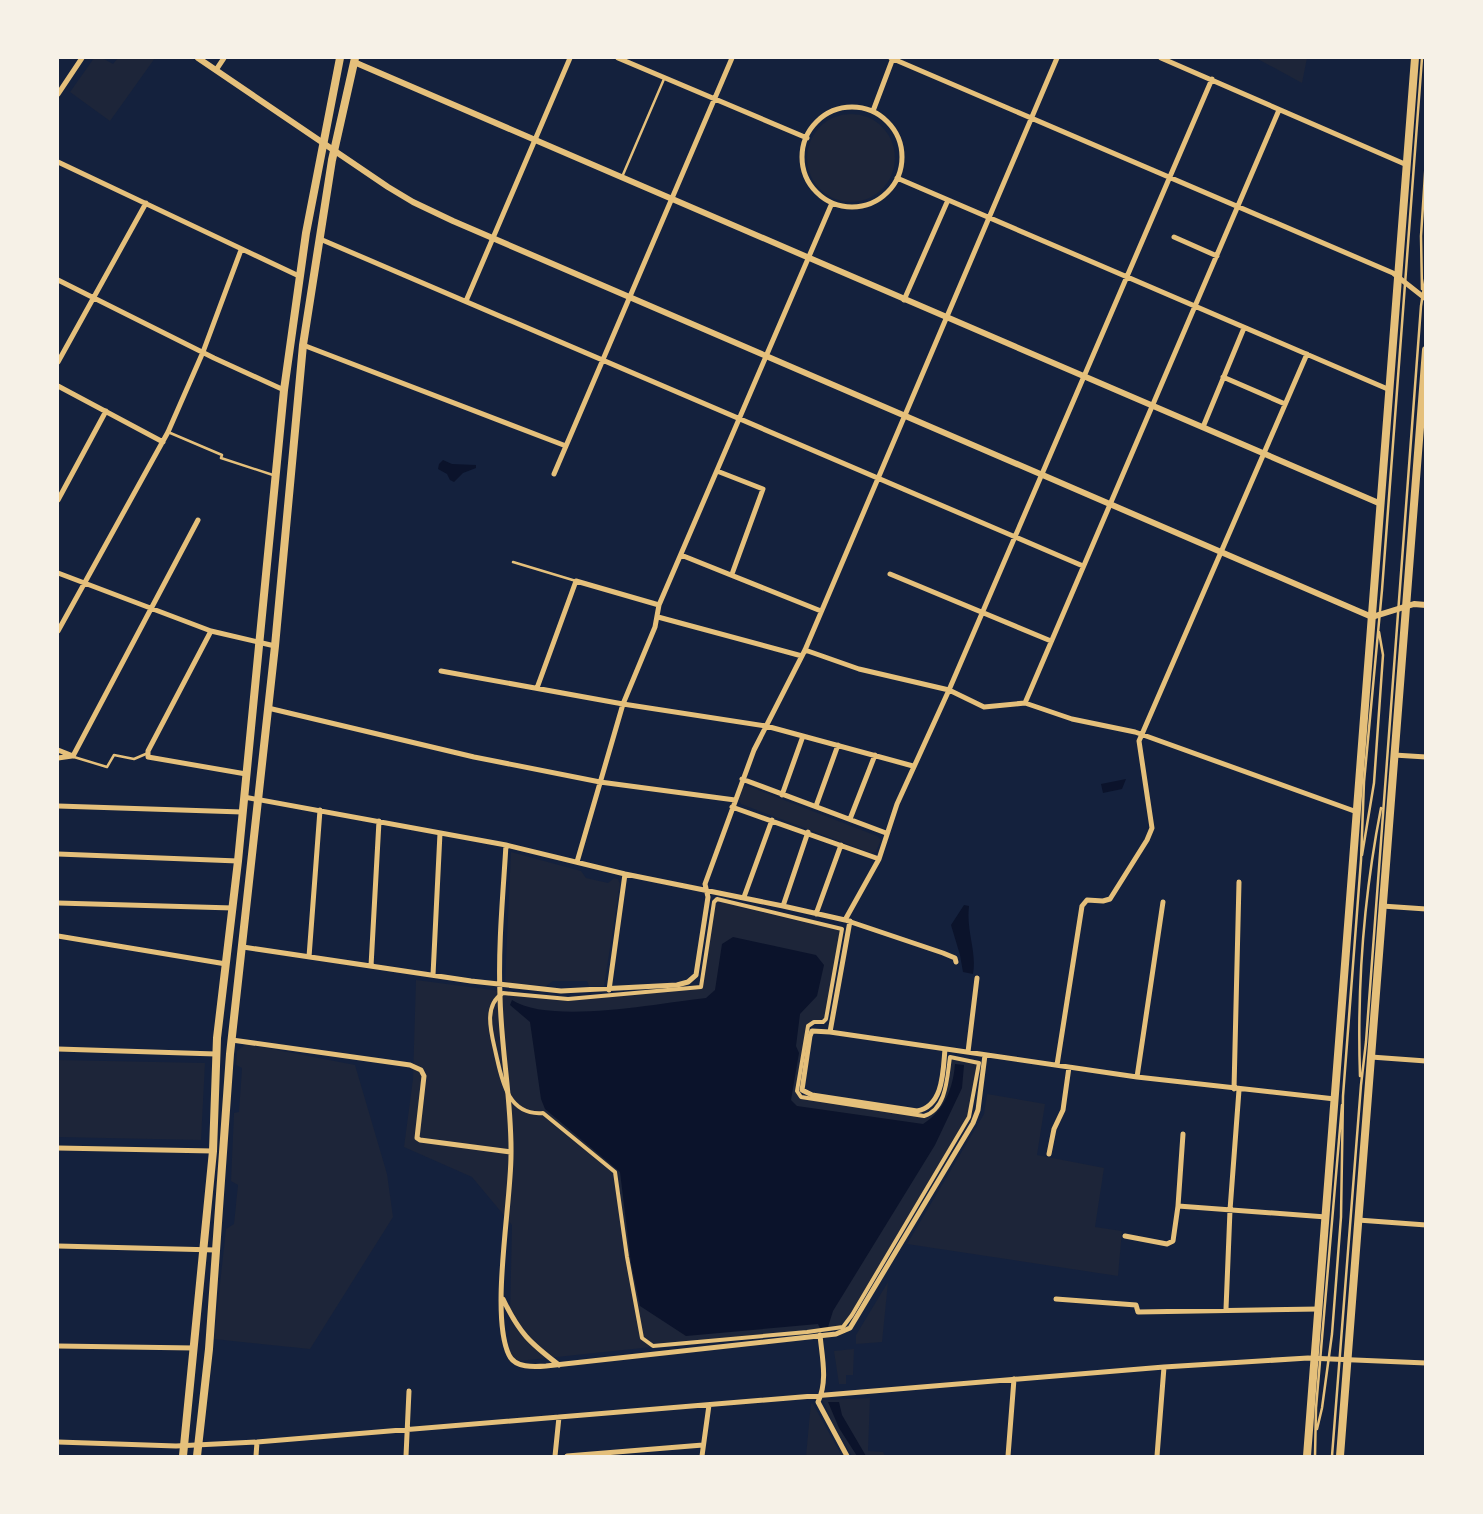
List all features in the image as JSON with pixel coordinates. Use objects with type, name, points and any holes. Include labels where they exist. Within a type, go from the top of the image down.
[{"type":"main road","points":[[183,1456],[195,1348],[212,1152],[216,1054],[238,861],[284,390],[299,276],[322,142],[340,58]]},
{"type":"main road","points":[[1307,1456],[1318,1358],[1319,1309],[1326,1216],[1339,1097],[1357,812],[1376,616],[1381,504],[1415,58]]},
{"type":"main road","points":[[196,1456],[209,1349],[232,1040],[275,646],[303,345],[334,150],[355,60]]},
{"type":"main road","points":[[1340,1456],[1344,1358],[1358,1220],[1371,1057],[1394,755],[1402,608],[1422,454],[1426,350]]},
{"type":"street","points":[[58,94],[82,58]]},
{"type":"street","points":[[198,58],[413,202],[492,238],[1222,552],[1376,616],[1414,604],[1426,605]]},
{"type":"street","points":[[216,70],[224,58]]},
{"type":"street","points":[[466,302],[570,58]]},
{"type":"street","points":[[618,58],[806,138]]},
{"type":"street","points":[[554,474],[732,58]]},
{"type":"street","points":[[873,111],[893,58],[1239,206],[1398,278],[1424,297]]},
{"type":"street","points":[[243,947],[499,985],[561,991],[677,985],[692,978],[697,972],[708,897],[705,884],[742,780],[766,726],[805,650],[1057,58]]},
{"type":"street","points":[[1161,58],[1407,165]]},
{"type":"street","points":[[355,60],[808,259],[1381,504]]},
{"type":"street","points":[[830,1032],[847,920],[879,859],[886,833],[913,766],[949,690],[1212,79]]},
{"type":"street","points":[[857,107],[873,111],[890,125],[901,145],[902,156],[897,178],[889,191],[876,201],[862,206],[846,207],[832,203],[822,197],[808,180],[803,159],[806,138],[815,124],[827,114],[842,108],[857,107]]},
{"type":"street","points":[[1025,703],[1082,566],[1279,110]]},
{"type":"street","points":[[58,162],[299,276]]},
{"type":"street","points":[[897,178],[1390,390]]},
{"type":"street","points":[[904,300],[948,200]]},
{"type":"street","points":[[58,362],[146,203]]},
{"type":"street","points":[[578,862],[623,704],[658,617],[659,605],[832,203]]},
{"type":"street","points":[[1174,237],[1217,256]]},
{"type":"street","points":[[320,239],[1082,566]]},
{"type":"street","points":[[58,631],[168,432],[203,352],[241,250]]},
{"type":"street","points":[[58,280],[284,390]]},
{"type":"street","points":[[1202,427],[1244,328]]},
{"type":"street","points":[[303,345],[566,446]]},
{"type":"street","points":[[1057,1065],[1082,906],[1087,900],[1103,901],[1110,899],[1152,828],[1140,742],[1142,735],[1307,354]]},
{"type":"street","points":[[1224,377],[1285,404]]},
{"type":"street","points":[[58,386],[163,442]]},
{"type":"street","points":[[58,500],[106,411]]},
{"type":"street","points":[[717,471],[763,490],[732,574]]},
{"type":"street","points":[[73,756],[198,520]]},
{"type":"street","points":[[681,555],[821,611]]},
{"type":"street","points":[[58,572],[211,631],[275,646]]},
{"type":"street","points":[[890,574],[1051,641]]},
{"type":"street","points":[[537,688],[576,581],[659,605]]},
{"type":"street","points":[[658,617],[802,656]]},
{"type":"street","points":[[211,631],[148,756],[246,774]]},
{"type":"street","points":[[805,650],[858,669],[949,690],[984,707],[1025,703],[1072,719],[1142,735],[1357,812]]},
{"type":"street","points":[[441,670],[623,704],[766,726],[913,766]]},
{"type":"street","points":[[268,708],[455,752],[600,782],[735,800]]},
{"type":"street","points":[[782,794],[803,736]]},
{"type":"street","points":[[816,806],[838,745]]},
{"type":"street","points":[[58,750],[73,756]]},
{"type":"street","points":[[850,819],[875,755]]},
{"type":"street","points":[[1394,755],[1426,757]]},
{"type":"street","points":[[58,758],[73,756]]},
{"type":"street","points":[[742,780],[886,833]]},
{"type":"street","points":[[244,797],[506,845],[625,874],[847,920],[943,953],[955,958],[956,962]]},
{"type":"street","points":[[58,806],[242,812]]},
{"type":"street","points":[[732,807],[808,832],[879,859]]},
{"type":"street","points":[[309,957],[320,810]]},
{"type":"street","points":[[744,898],[772,820]]},
{"type":"street","points":[[370,966],[379,821]]},
{"type":"street","points":[[783,906],[808,832]]},
{"type":"street","points":[[433,975],[440,833]]},
{"type":"street","points":[[506,845],[499,985],[511,1152],[502,1297],[503,1335],[512,1360],[528,1366],[559,1365],[844,1332],[854,1324],[973,1123],[978,1110],[985,1055]]},
{"type":"street","points":[[816,914],[841,845]]},
{"type":"street","points":[[58,854],[238,861]]},
{"type":"street","points":[[609,990],[625,874]]},
{"type":"street","points":[[1226,1309],[1236,1090],[1239,882]]},
{"type":"street","points":[[717,899],[842,929],[826,1019],[823,1022],[814,1022],[808,1026],[797,1091],[802,1097],[924,1116],[932,1114],[940,1102],[945,1090],[950,1057],[979,1063],[969,1117],[846,1324],[840,1328],[813,1332],[652,1346],[642,1338],[627,1257],[616,1172],[543,1113],[532,1114],[525,1111],[508,1093],[503,1084],[489,1023],[491,1010],[500,995],[568,999],[701,987],[714,902],[717,899]]},
{"type":"street","points":[[1137,1077],[1163,902]]},
{"type":"street","points":[[58,903],[233,908]]},
{"type":"street","points":[[1382,906],[1426,909]]},
{"type":"street","points":[[58,936],[226,964]]},
{"type":"street","points":[[968,1052],[978,978]]},
{"type":"street","points":[[946,1049],[941,1083],[936,1098],[923,1110],[917,1111],[805,1093],[802,1086],[810,1035],[817,1030],[1236,1090],[1339,1097]]},
{"type":"street","points":[[232,1040],[410,1066],[421,1070],[424,1076],[417,1138],[420,1140],[511,1152]]},
{"type":"street","points":[[58,1049],[216,1054]]},
{"type":"street","points":[[1371,1057],[1426,1061]]},
{"type":"street","points":[[1049,1154],[1054,1129],[1063,1110],[1069,1067]]},
{"type":"street","points":[[1125,1236],[1171,1243],[1174,1238],[1183,1134]]},
{"type":"street","points":[[58,1148],[212,1152]]},
{"type":"street","points":[[1178,1206],[1326,1216]]},
{"type":"street","points":[[1358,1220],[1426,1225]]},
{"type":"street","points":[[58,1246],[216,1250]]},
{"type":"street","points":[[502,1297],[519,1329],[533,1346],[559,1365]]},
{"type":"street","points":[[1056,1299],[1136,1304],[1138,1312],[1226,1309],[1319,1309]]},
{"type":"street","points":[[820,1335],[824,1379],[822,1394],[818,1402],[847,1456]]},
{"type":"street","points":[[58,1346],[195,1348]]},
{"type":"street","points":[[58,1442],[198,1446],[1164,1367],[1318,1358],[1426,1363]]},
{"type":"street","points":[[1157,1456],[1164,1367]]},
{"type":"street","points":[[1008,1456],[1014,1379]]},
{"type":"street","points":[[406,1456],[409,1391]]},
{"type":"street","points":[[702,1456],[709,1405]]},
{"type":"street","points":[[555,1456],[559,1417]]},
{"type":"street","points":[[256,1456],[257,1442]]},
{"type":"street","points":[[567,1456],[703,1445]]},
{"type":"lane","points":[[1361,860],[1374,783],[1383,655],[1376,616],[1406,283],[1422,58]]},
{"type":"lane","points":[[622,177],[665,77]]},
{"type":"lane","points":[[1424,297],[1421,244],[1426,159]]},
{"type":"lane","points":[[1361,1085],[1360,989],[1370,877],[1383,800],[1402,608],[1426,274]]},
{"type":"lane","points":[[168,432],[222,455],[221,458],[275,476]]},
{"type":"lane","points":[[513,562],[576,581]]},
{"type":"lane","points":[[1317,1429],[1318,1358],[1339,1097],[1361,860],[1364,782],[1379,628]]},
{"type":"lane","points":[[73,756],[107,767],[114,755],[134,760],[148,756]]},
{"type":"lane","points":[[1331,1456],[1344,1358],[1361,1085],[1383,827],[1383,800]]},
{"type":"lane","points":[[1315,1456],[1317,1429],[1328,1358],[1341,1217],[1339,1097]]},
{"type":"shaded area","points":[[94,58],[102,58],[113,64],[118,58],[155,58],[110,121],[70,92]]},
{"type":"shaded area","points":[[1256,58],[1307,58],[1302,83]]},
{"type":"shaded area","points":[[851,114],[868,118],[882,127],[891,141],[895,158],[891,175],[882,189],[868,198],[851,202],[834,198],[820,189],[811,175],[807,158],[811,141],[820,127],[834,118]]},
{"type":"shaded area","points":[[443,460],[452,464],[476,465],[476,468],[463,473],[454,482],[450,480],[447,474],[438,469],[439,464]]},
{"type":"shaded area","points":[[1126,779],[1122,789],[1103,793],[1101,784]]},
{"type":"shaded area","points":[[748,786],[877,836],[881,840],[876,852],[871,853],[741,804],[739,800],[743,787]]},
{"type":"shaded area","points":[[511,852],[581,871],[586,878],[608,883],[614,878],[618,879],[620,884],[604,986],[589,986],[587,981],[553,981],[546,986],[509,983],[505,981]]},
{"type":"shaded area","points":[[717,899],[841,927],[824,1021],[814,1022],[809,1025],[797,1091],[801,1097],[920,1116],[932,1114],[945,1090],[950,1057],[978,1062],[972,1112],[852,1315],[843,1327],[509,1362],[512,1225],[472,1177],[404,1147],[413,1079],[416,980],[553,998],[701,987],[714,902]]},
{"type":"shaded area","points":[[964,905],[969,906],[968,915],[974,957],[973,974],[963,972],[951,925]]},
{"type":"shaded area","points":[[733,937],[816,955],[824,965],[817,996],[800,1014],[796,1046],[799,1053],[791,1100],[797,1106],[923,1124],[937,1112],[946,1098],[950,1090],[955,1064],[964,1065],[962,1088],[935,1145],[833,1311],[828,1327],[820,1328],[818,1324],[686,1336],[640,1306],[631,1263],[620,1172],[545,1109],[541,1099],[530,1022],[510,1005],[512,1000],[530,1007],[552,1011],[578,1012],[706,998],[715,990],[722,944]]},
{"type":"shaded area","points":[[246,1044],[355,1065],[387,1174],[393,1217],[310,1349],[214,1339],[226,1229],[234,1224],[238,1185],[231,1181],[234,1113],[239,1112],[242,1068],[236,1065],[237,1051]]},
{"type":"shaded area","points":[[58,1060],[205,1063],[201,1140],[58,1137]]},
{"type":"shaded area","points":[[987,1094],[1045,1104],[1037,1155],[1104,1168],[1095,1227],[1122,1231],[1118,1276],[907,1244],[984,1114]]},
{"type":"shaded area","points":[[888,1282],[882,1342],[856,1344],[856,1335]]},
{"type":"shaded area","points":[[854,1349],[853,1375],[846,1375],[846,1384],[839,1384],[834,1351]]},
{"type":"shaded area","points":[[870,1398],[868,1451],[883,1452],[885,1456],[852,1456],[833,1424],[823,1400]]},
{"type":"shaded area","points":[[828,1402],[839,1402],[842,1415],[866,1456],[857,1456],[839,1428]]},
{"type":"shaded area","points":[[811,1403],[813,1404],[842,1456],[806,1456]]}]
